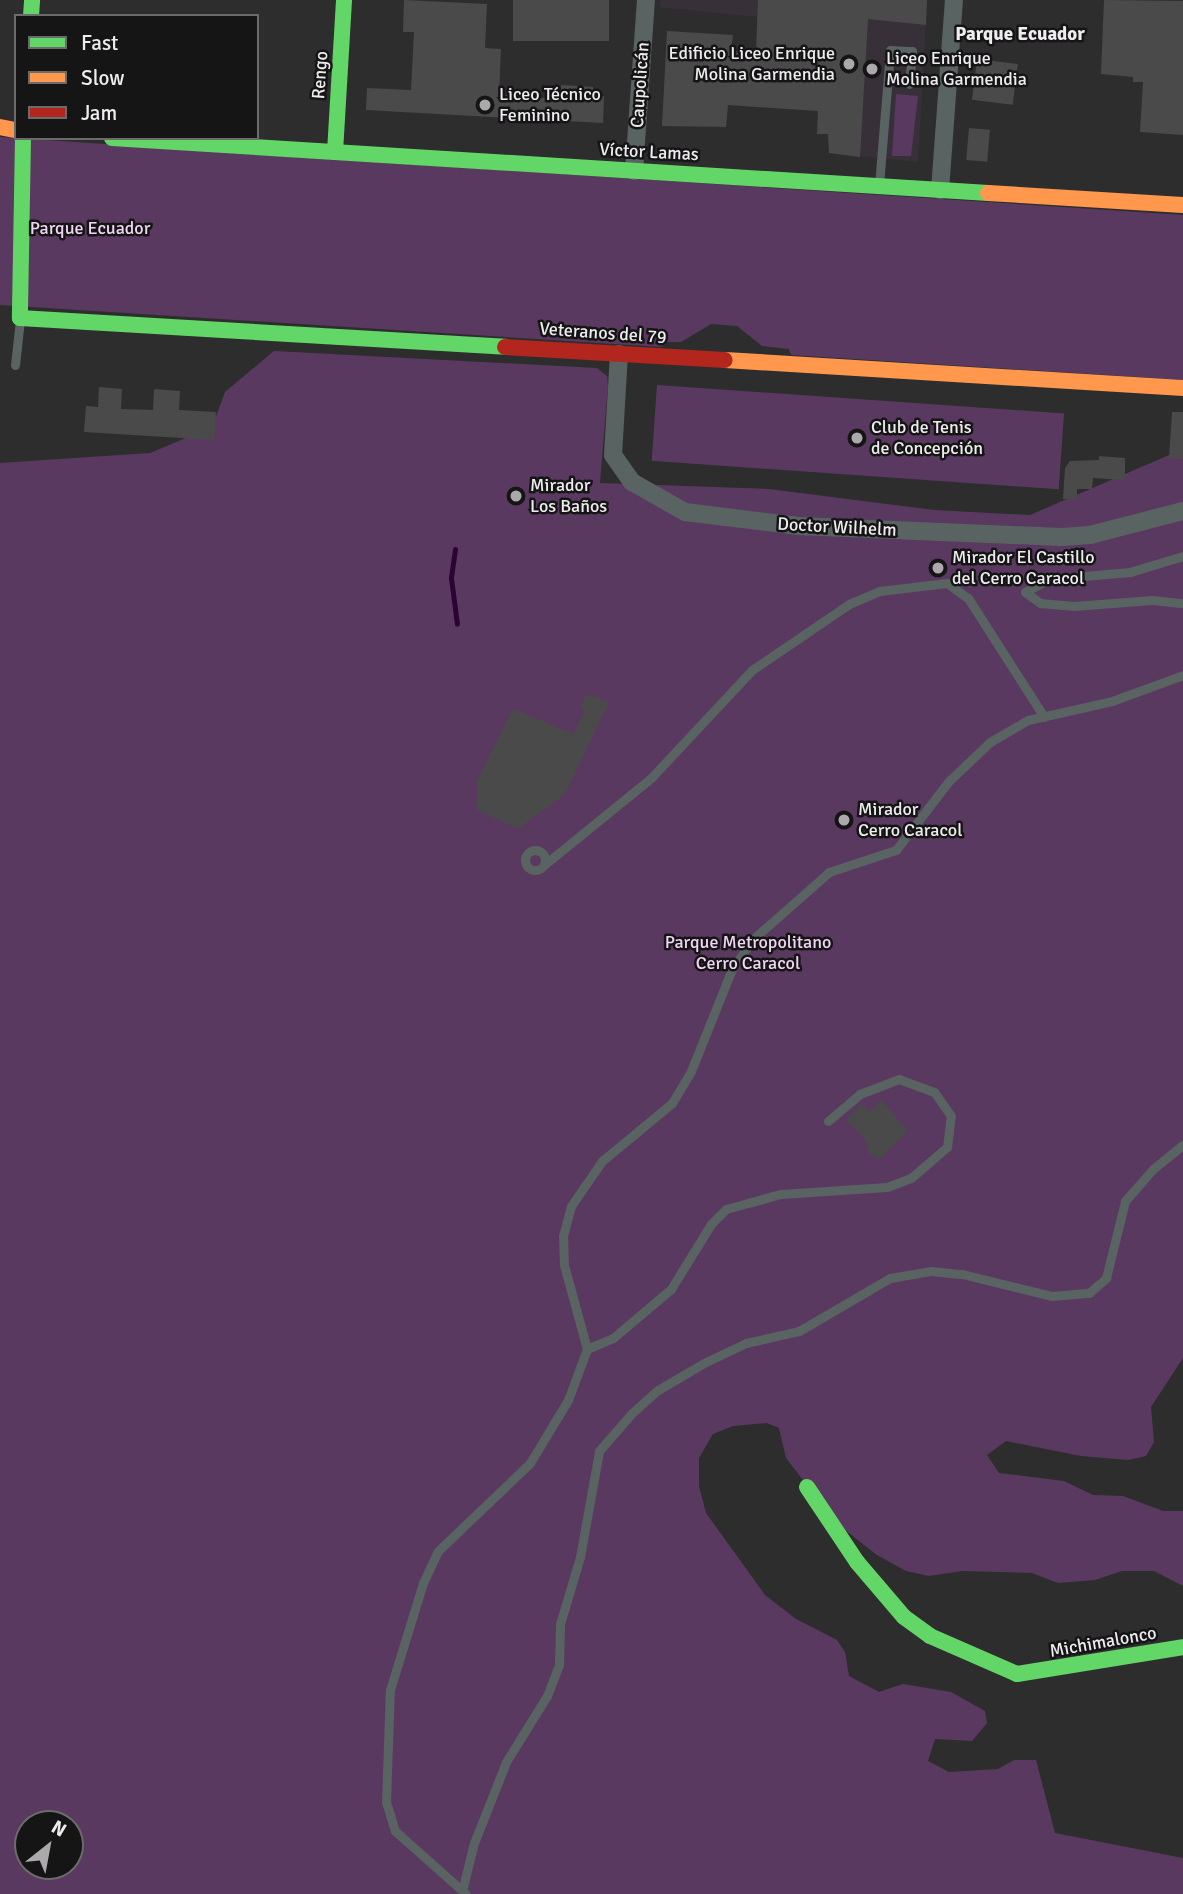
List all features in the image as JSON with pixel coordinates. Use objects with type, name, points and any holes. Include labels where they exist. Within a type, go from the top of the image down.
[{"type":"street","name":"Rengo","points":[[335,152],[344,0]]},
{"type":"street","name":"Caupolicán","points":[[634,171],[646,0]]},
{"type":"street","points":[[940,190],[954,0]]},
{"type":"street","points":[[20,318],[23,140]]},
{"type":"street","name":"Víctor Lamas","points":[[144,140],[1183,205]]},
{"type":"street","name":"Veteranos del 79","points":[[20,318],[1183,388]]},
{"type":"street","name":"Doctor Wilhelm","points":[[619,354],[613,455],[632,482],[685,512],[799,526],[1062,537],[1090,535],[1183,511]]},
{"type":"street","name":"Michimalonco","points":[[807,1487],[857,1562],[904,1617],[930,1636],[1017,1674],[1031,1675],[1183,1647]]},
{"type":"lane","points":[[879,186],[890,50],[912,51],[909,84]]},
{"type":"lane","points":[[15,365],[20,318]]},
{"type":"lane","points":[[1183,556],[1130,572],[1049,579],[1025,592],[1040,603],[1074,606],[1152,600],[1183,603]]},
{"type":"lane","points":[[566,848],[526,854],[526,865],[537,869],[544,865],[566,848],[651,778],[752,670],[849,604],[879,592],[947,583],[968,598],[1044,716]]},
{"type":"lane","points":[[1183,676],[1112,701],[1044,716],[990,742],[948,782],[896,850],[829,872],[752,940],[732,969],[691,1071],[672,1103],[602,1161],[571,1206],[563,1236],[564,1265],[587,1349],[568,1401],[530,1463],[497,1498],[457,1529],[438,1551],[423,1584],[390,1690],[386,1802],[395,1831],[464,1891],[474,1843],[506,1762],[547,1696],[559,1665],[560,1624],[580,1556],[599,1451],[631,1414],[658,1390],[704,1363],[747,1343],[799,1331],[890,1278],[931,1271],[962,1274],[1052,1296],[1089,1293],[1106,1278],[1125,1201],[1153,1168],[1183,1145]]},
{"type":"lane","points":[[540,850],[544,865]]},
{"type":"lane","points":[[587,1349],[612,1338],[671,1289],[711,1224],[726,1209],[781,1194],[887,1187],[911,1178],[947,1147],[951,1116],[944,1103],[919,1083],[899,1079],[882,1084],[841,1107],[828,1121]]},
{"type":"shaded area","name":"Liceo Enrique Molina Garmendia","points":[[661,0],[927,0],[918,162],[829,153],[828,134],[817,134],[818,102],[759,17],[660,7]]},
{"type":"green space","points":[[896,94],[918,96],[911,156],[892,156]]},
{"type":"green space","name":"Parque Ecuador","points":[[0,137],[1183,215],[1183,380],[791,355],[789,349],[762,346],[737,326],[711,324],[681,342],[665,342],[662,347],[0,305]]},
{"type":"green space","name":"Parque Metropolitano Cerro Caracol","points":[[274,351],[597,368],[607,376],[608,385],[600,483],[769,489],[934,510],[1030,515],[1183,449],[1183,1358],[1151,1407],[1154,1442],[1146,1456],[1128,1460],[1081,1456],[1006,1441],[987,1455],[999,1473],[1064,1481],[1093,1495],[1123,1496],[1163,1511],[1183,1511],[1183,1586],[1154,1571],[1122,1571],[1095,1580],[1058,1583],[1032,1573],[962,1571],[929,1576],[906,1571],[877,1555],[836,1523],[786,1458],[779,1428],[767,1423],[733,1426],[713,1434],[699,1458],[699,1486],[706,1513],[765,1595],[796,1619],[837,1640],[845,1652],[849,1676],[879,1692],[903,1684],[951,1692],[985,1711],[987,1723],[972,1741],[935,1739],[928,1761],[949,1772],[998,1769],[1014,1760],[1036,1760],[1055,1833],[1183,1858],[1183,1894],[0,1894],[0,463],[150,453],[212,427],[225,392]]},
{"type":"green space","name":"Club de Tenis de Concepción","points":[[657,385],[1064,413],[1059,489],[652,461]]},
{"type":"building","points":[[404,0],[487,4],[485,48],[501,49],[499,95],[560,99],[561,85],[593,87],[593,96],[604,96],[603,123],[366,110],[367,88],[411,90],[414,32],[403,32]]},
{"type":"building","points":[[513,0],[609,0],[609,41],[513,41]]},
{"type":"building","points":[[758,0],[927,0],[926,25],[868,19],[860,157],[829,153],[828,134],[817,134],[818,111],[728,105],[726,127],[662,126],[667,31],[733,35],[731,51],[756,51]]},
{"type":"building","points":[[1104,0],[1183,1],[1183,135],[1140,132],[1143,82],[1133,82],[1133,77],[1101,74]]},
{"type":"building","points":[[977,59],[1018,64],[1013,105],[972,100]]},
{"type":"building","points":[[969,128],[990,130],[987,162],[966,160]]},
{"type":"building","points":[[99,387],[122,389],[121,409],[153,410],[154,389],[180,391],[179,410],[216,412],[214,440],[84,432],[86,406],[98,407]]},
{"type":"building","points":[[1172,412],[1183,412],[1183,459],[1169,459]]},
{"type":"building","points":[[1099,456],[1125,458],[1125,480],[1093,478],[1092,489],[1077,489],[1077,499],[1063,499],[1065,468],[1070,461],[1099,460]]},
{"type":"building","points":[[587,694],[609,702],[565,794],[518,829],[477,810],[477,781],[513,709],[573,734],[585,711],[580,707]]},
{"type":"building","points":[[881,1100],[908,1131],[880,1159],[869,1154],[866,1140],[846,1120],[861,1104],[869,1112]]},
{"type":"waterway","points":[[455,549],[451,578],[457,624]]},
{"type":"traffic: fast","points":[[31,14],[32,0]]},
{"type":"traffic: fast","points":[[335,152],[344,0]]},
{"type":"traffic: fast","points":[[23,140],[20,318],[505,347]]},
{"type":"traffic: fast","points":[[144,140],[988,193]]},
{"type":"traffic: fast","points":[[807,1487],[857,1562],[904,1617],[930,1636],[1017,1674],[1183,1647]]},
{"type":"traffic: slow","points":[[0,127],[14,130]]},
{"type":"traffic: slow","points":[[988,193],[1183,205]]},
{"type":"traffic: slow","points":[[725,360],[1183,388]]},
{"type":"traffic: jam","points":[[505,347],[725,360]]},
{"type":"place","name":"Edificio Liceo Enrique Molina Garmendia","points":[[849,64]]},
{"type":"place","name":"Liceo Enrique Molina Garmendia","points":[[872,69]]},
{"type":"place","name":"Liceo Técnico Feminino","points":[[485,105]]},
{"type":"place","name":"Club de Tenis de Concepción","points":[[857,438]]},
{"type":"place","name":"Mirador Los Baños","points":[[516,496]]},
{"type":"place","name":"Mirador El Castillo del Cerro Caracol","points":[[938,568]]},
{"type":"place","name":"Mirador Cerro Caracol","points":[[844,820]]},
{"type":"district","name":"Parque Ecuador","points":[[1020,35]]}]
